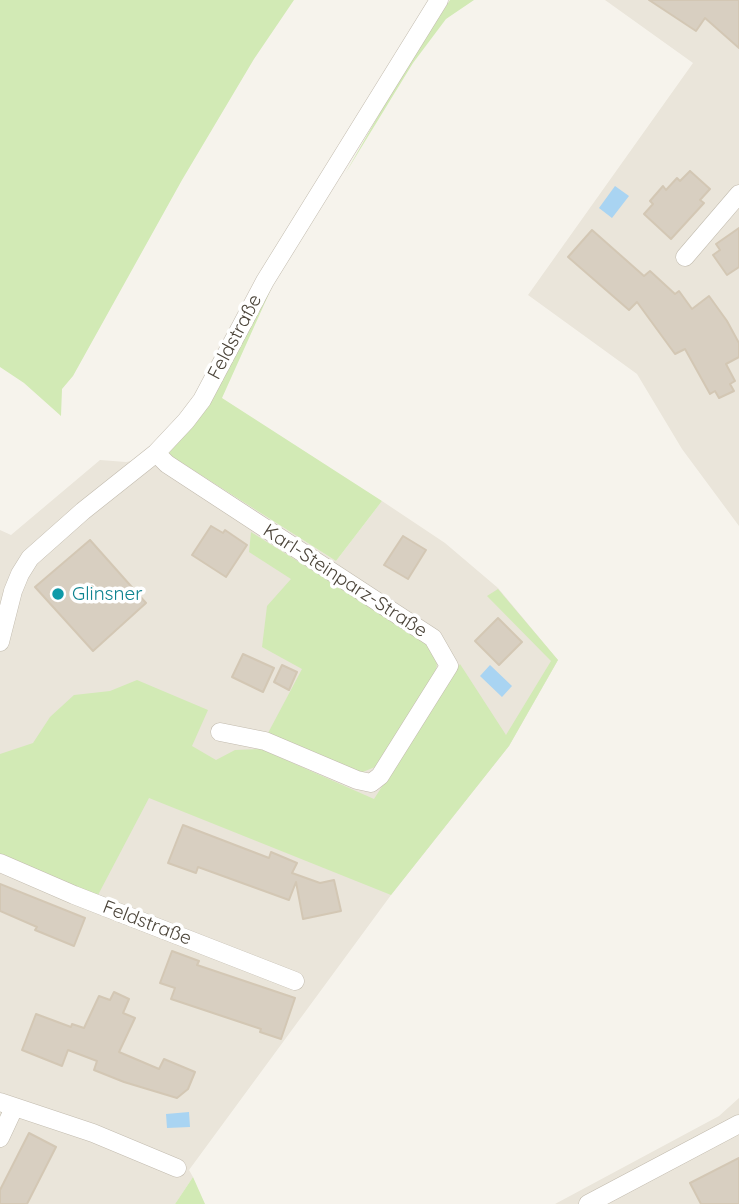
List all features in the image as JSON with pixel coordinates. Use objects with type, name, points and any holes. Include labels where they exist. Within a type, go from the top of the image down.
[{"type":"street","name":"Feldstraße","points":[[0,642],[13,591],[30,558],[83,511],[156,453],[186,422],[202,400],[265,281],[439,0]]},
{"type":"street","points":[[685,257],[739,194]]},
{"type":"street","name":"Karl-Steinparz-Straße","points":[[156,453],[167,464],[433,638],[449,666],[380,776],[371,783],[357,780],[265,741],[220,732]]},
{"type":"street","name":"Feldstraße","points":[[0,863],[74,895],[295,981]]},
{"type":"street","points":[[0,1138],[7,1105],[93,1133],[177,1168]]},
{"type":"street","points":[[588,1204],[739,1124]]},
{"type":"shaded area","points":[[605,0],[739,0],[739,526],[682,449],[637,374],[528,295],[693,63]]},
{"type":"shaded area","points":[[168,454],[336,561],[382,501],[445,543],[498,588],[558,660],[509,746],[391,895],[189,1170],[193,1177],[175,1204],[0,1204],[0,530],[11,535],[100,460],[126,462]]},
{"type":"shaded area","points":[[739,1098],[739,1204],[555,1204],[719,1116]]},
{"type":"green space","points":[[0,0],[294,0],[254,59],[182,180],[73,376],[62,389],[61,416],[24,383],[0,367]]},
{"type":"green space","points":[[450,0],[474,0],[446,19],[413,63],[345,174],[406,67]]},
{"type":"green space","points":[[272,287],[222,398],[382,501],[336,561],[168,454],[194,423],[218,387]]},
{"type":"green space","points":[[251,532],[419,637],[433,651],[437,662],[436,673],[375,767],[358,774],[268,733],[302,669],[262,647],[267,606],[291,579],[249,552]]},
{"type":"green space","points":[[498,589],[558,660],[509,746],[391,895],[149,798],[98,895],[0,857],[0,754],[33,743],[50,717],[74,695],[110,691],[137,680],[208,710],[192,746],[216,760],[235,750],[261,749],[374,799],[460,664],[506,735],[551,661],[487,596]]},
{"type":"green space","points":[[193,1177],[205,1204],[175,1204]]},
{"type":"water","points":[[615,186],[629,196],[612,218],[599,208]]},
{"type":"water","points":[[490,665],[512,686],[502,697],[480,676]]},
{"type":"water","points":[[189,1112],[190,1127],[167,1128],[166,1114]]},
{"type":"building","points":[[649,0],[739,0],[739,48],[705,18],[696,31]]},
{"type":"building","points":[[690,171],[710,189],[700,200],[704,203],[671,239],[644,214],[653,204],[650,201],[663,186],[666,190],[677,178],[680,181]]},
{"type":"building","points":[[739,228],[739,267],[727,275],[713,255],[720,250],[716,244]]},
{"type":"building","points":[[592,230],[644,276],[650,271],[675,294],[679,291],[692,309],[709,296],[739,343],[739,357],[726,364],[735,381],[730,384],[734,391],[719,398],[715,391],[710,394],[685,349],[675,354],[637,302],[629,310],[568,257]]},
{"type":"building","points":[[211,526],[223,533],[225,530],[247,545],[226,577],[192,555]]},
{"type":"building","points":[[403,536],[426,550],[408,579],[384,565]]},
{"type":"building","name":"Glinsner","points":[[90,540],[146,603],[93,651],[35,587]]},
{"type":"building","points":[[498,618],[522,642],[499,665],[475,641]]},
{"type":"building","points":[[243,654],[274,668],[263,692],[232,677]]},
{"type":"building","points":[[282,665],[297,672],[289,690],[274,682]]},
{"type":"building","points":[[183,825],[269,858],[271,852],[297,863],[292,873],[320,883],[334,880],[341,911],[303,919],[296,882],[289,900],[198,867],[196,873],[168,863]]},
{"type":"building","points":[[0,884],[85,918],[74,946],[35,930],[37,927],[0,911]]},
{"type":"building","points":[[172,951],[199,961],[197,965],[295,998],[281,1039],[260,1032],[261,1029],[171,999],[175,988],[160,983]]},
{"type":"building","points":[[114,992],[129,999],[123,1013],[135,1018],[119,1052],[159,1069],[164,1059],[195,1072],[188,1089],[177,1098],[94,1070],[97,1061],[68,1050],[62,1066],[22,1050],[36,1014],[71,1027],[72,1024],[84,1028],[99,996],[110,1000]]},
{"type":"building","points":[[29,1133],[56,1147],[27,1204],[0,1204],[0,1190]]},
{"type":"building","points":[[739,1158],[739,1204],[701,1204],[690,1183]]},
{"type":"place","name":"Glinsner","points":[[58,594]]}]
